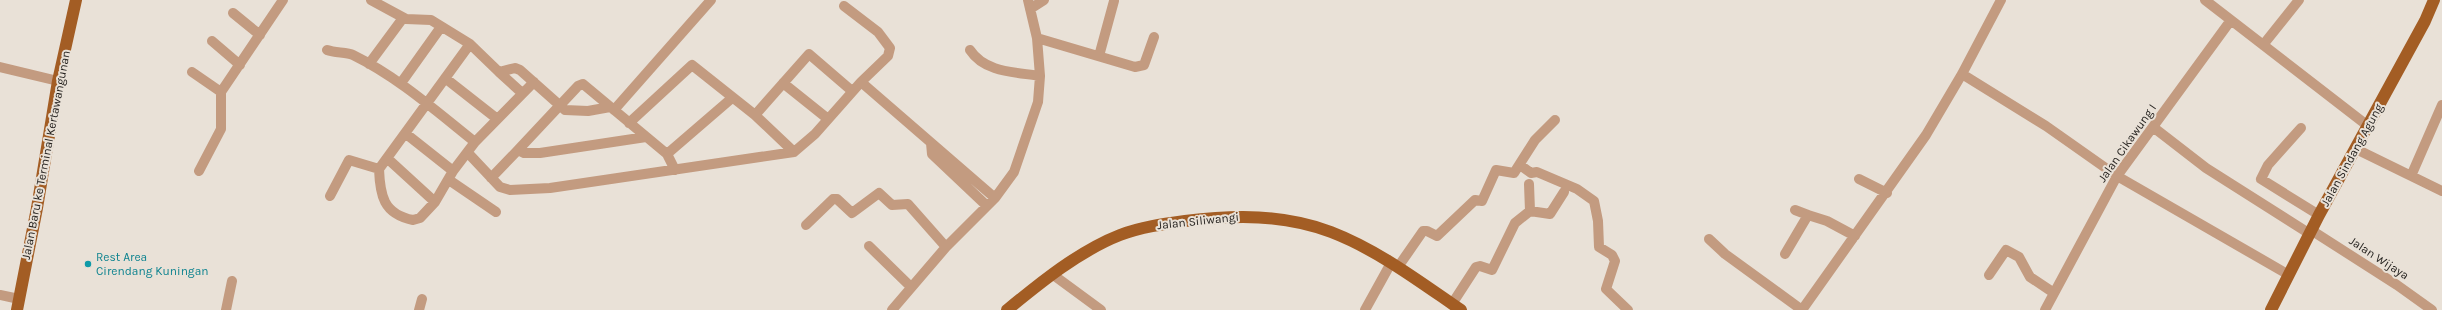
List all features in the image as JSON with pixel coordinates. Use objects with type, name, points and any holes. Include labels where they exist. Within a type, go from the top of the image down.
[{"type":"main road","name":"Jalan Baru ke Terminal Kertawangunan","points":[[18,305],[37,208],[58,81],[76,0]]},
{"type":"main road","name":"Jalan Sindang Agung","points":[[2271,310],[2318,215],[2356,149],[2425,21],[2434,0]]},
{"type":"main road","name":"Jalan Siliwangi","points":[[1007,310],[1052,274],[1120,235],[1153,225],[1217,217],[1244,216],[1303,223],[1333,233],[1394,265],[1457,307]]},
{"type":"street","points":[[199,171],[221,129],[221,92],[283,0]]},
{"type":"street","points":[[371,0],[403,18],[431,20],[441,26],[470,44],[522,93]]},
{"type":"street","points":[[499,72],[515,68],[528,75],[565,110],[576,111],[612,108],[711,0]]},
{"type":"street","points":[[892,310],[910,286],[946,247],[995,198],[1014,172],[1038,102],[1040,76],[1037,38],[1029,3],[1044,0]]},
{"type":"street","points":[[1709,239],[1724,254],[1802,310],[1887,193],[1962,74],[2001,0]]},
{"type":"street","points":[[2205,0],[2368,126]]},
{"type":"street","points":[[2263,45],[2300,0]]},
{"type":"street","points":[[1099,56],[1114,1]]},
{"type":"street","points":[[468,153],[500,187],[526,190],[550,188],[794,152],[828,118],[852,91],[888,56],[890,48],[878,32],[844,6]]},
{"type":"street","points":[[233,13],[260,35]]},
{"type":"street","points":[[369,64],[403,18]]},
{"type":"street","name":"Jalan Cikawung I","points":[[2045,310],[2117,176],[2231,20]]},
{"type":"street","points":[[401,83],[441,26]]},
{"type":"street","points":[[1037,38],[1141,67],[1146,63],[1154,37]]},
{"type":"street","points":[[212,41],[240,65]]},
{"type":"street","points":[[470,44],[405,133],[388,159],[379,169],[380,192],[383,200],[392,210],[409,219],[417,219],[435,202],[475,142],[496,118],[534,82]]},
{"type":"street","points":[[326,50],[341,54],[352,54],[401,83],[475,142]]},
{"type":"street","points":[[970,50],[975,57],[987,66],[1040,76]]},
{"type":"street","points":[[755,116],[809,54],[852,91]]},
{"type":"street","points":[[629,123],[691,64],[755,116],[794,152]]},
{"type":"street","points":[[0,67],[58,81]]},
{"type":"street","points":[[192,72],[221,92]]},
{"type":"street","points":[[1962,74],[2046,126],[2117,176],[2289,275]]},
{"type":"street","points":[[446,78],[496,118]]},
{"type":"street","points":[[861,82],[995,198]]},
{"type":"street","points":[[783,83],[828,118]]},
{"type":"street","points":[[491,178],[561,106],[578,86],[583,84],[667,154],[675,170]]},
{"type":"street","points":[[667,154],[732,98]]},
{"type":"street","points":[[2411,176],[2442,104]]},
{"type":"street","points":[[1365,310],[1394,265],[1423,231],[1427,231],[1437,236],[1475,200],[1482,201],[1496,170],[1513,173],[1520,165],[1535,140],[1555,120]]},
{"type":"street","name":"Jalan Wijaya","points":[[2153,127],[2206,168],[2397,285],[2432,310]]},
{"type":"street","points":[[2301,128],[2268,165],[2261,179],[2318,215]]},
{"type":"street","points":[[405,133],[451,176],[496,212]]},
{"type":"street","points":[[518,150],[524,153],[540,153],[646,137]]},
{"type":"street","points":[[931,143],[932,154],[986,206]]},
{"type":"street","points":[[2356,149],[2442,192]]},
{"type":"street","points":[[388,159],[435,202]]},
{"type":"street","points":[[330,196],[349,160],[379,169]]},
{"type":"street","points":[[1520,165],[1531,173],[1537,172],[1577,189],[1594,201],[1598,221],[1599,248],[1612,255],[1615,261],[1606,290],[1628,310]]},
{"type":"street","points":[[1859,179],[1887,193]]},
{"type":"street","points":[[1529,184],[1530,211]]},
{"type":"street","points":[[1457,307],[1476,267],[1480,266],[1492,270],[1515,224],[1530,211],[1550,214],[1564,192]]},
{"type":"street","points":[[806,226],[833,199],[837,199],[852,213],[879,193],[892,205],[908,204],[946,247]]},
{"type":"street","points":[[1795,210],[1827,221],[1855,236]]},
{"type":"street","points":[[1785,254],[1808,215]]},
{"type":"street","points":[[869,246],[910,286]]},
{"type":"street","points":[[1989,274],[2006,250],[2019,257],[2030,277],[2054,293]]},
{"type":"street","points":[[1052,274],[1100,310]]},
{"type":"street","points":[[226,310],[232,281]]},
{"type":"street","points":[[0,295],[18,305]]},
{"type":"street","points":[[419,310],[422,299]]},
{"type":"place","name":"Rest Area Cirendang Kuningan","points":[[88,264]]}]
